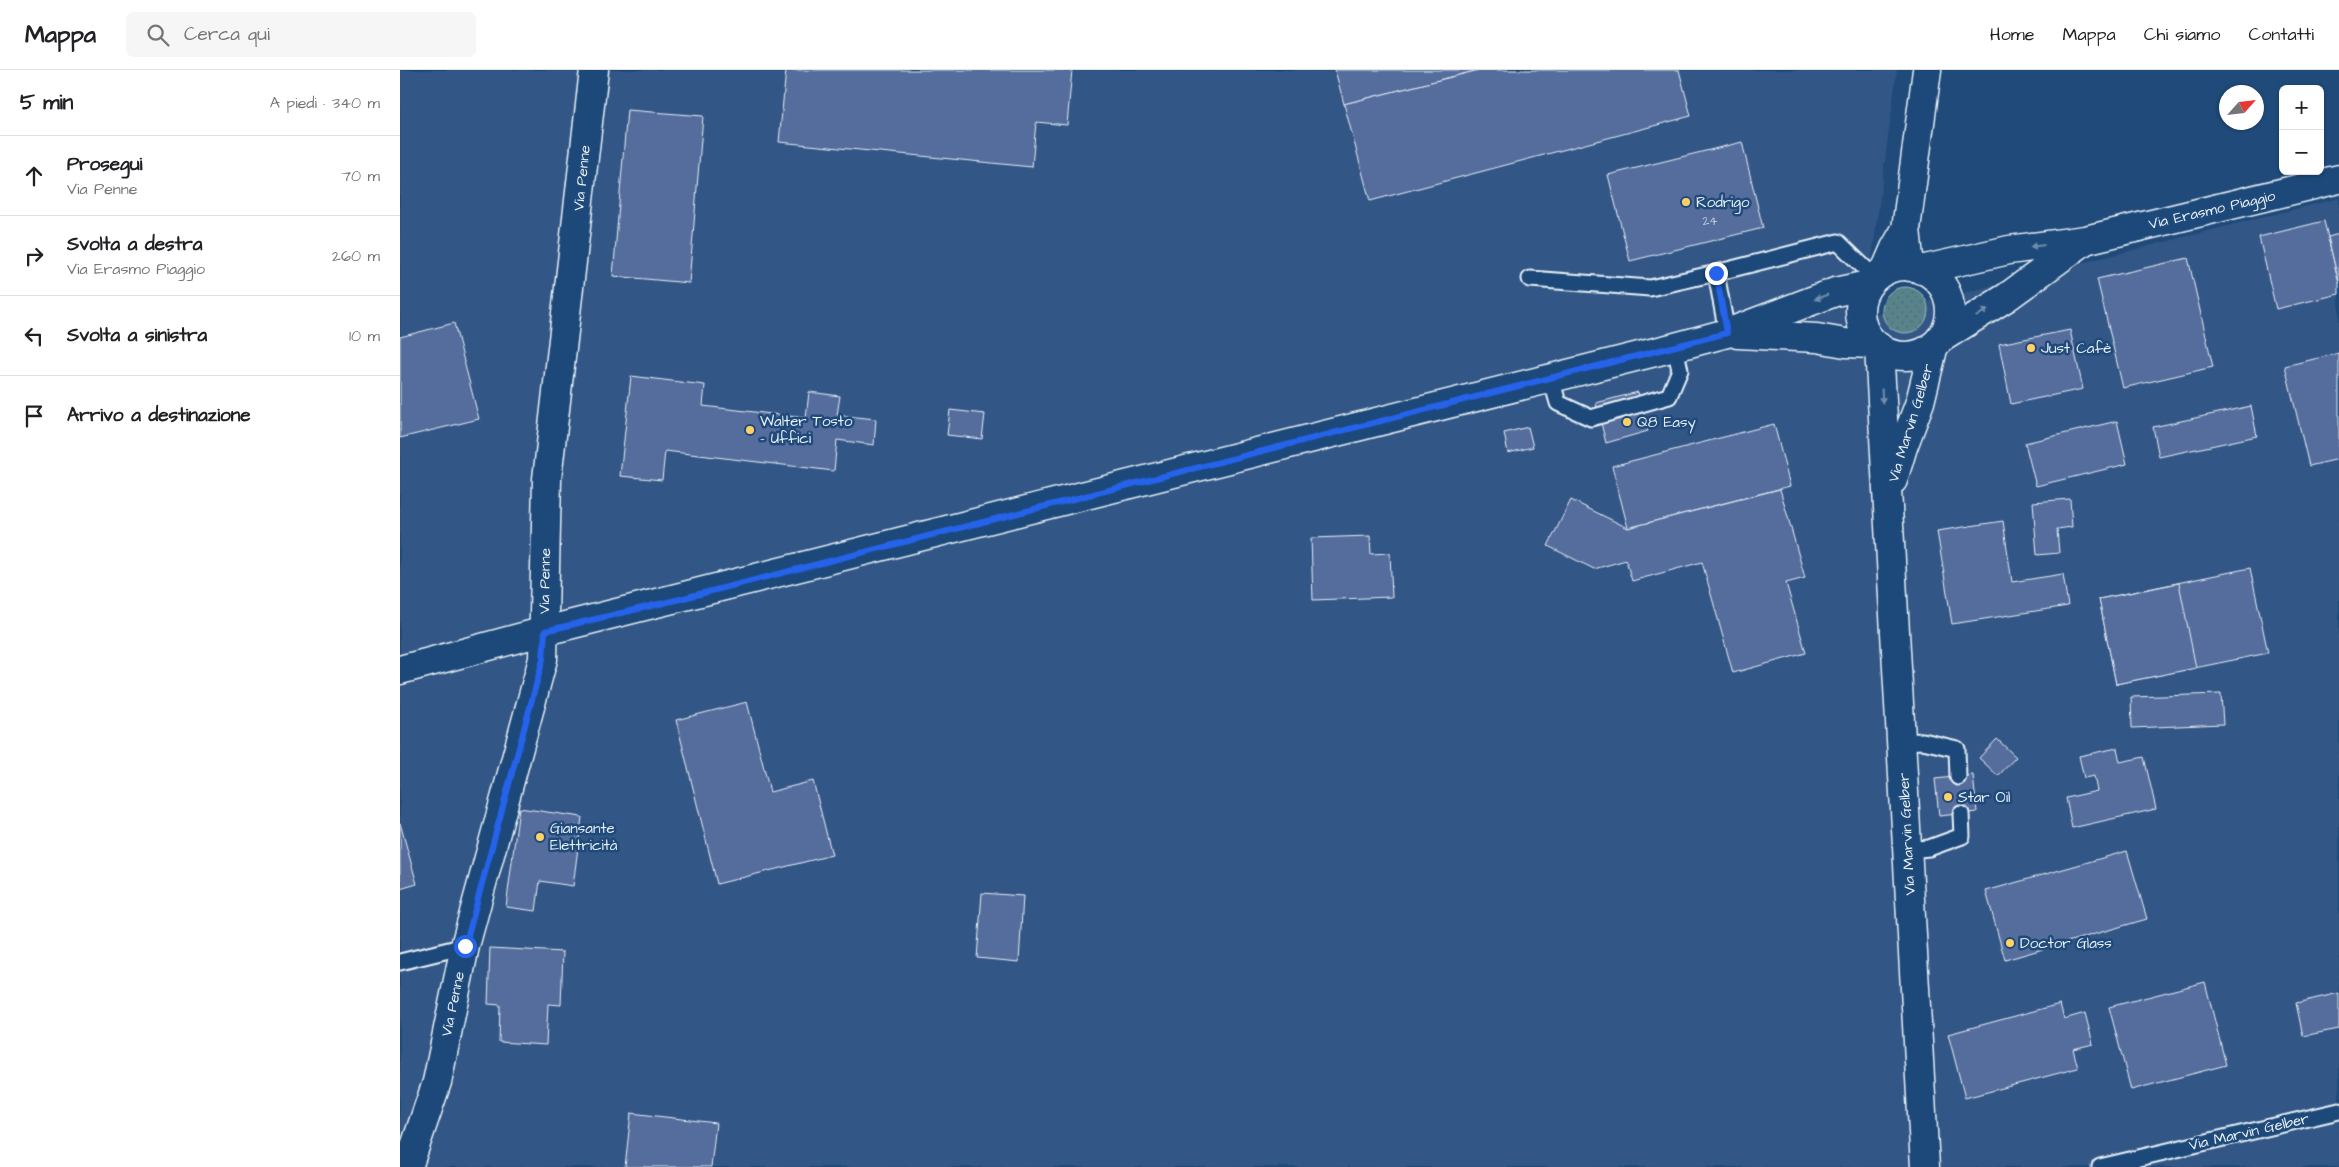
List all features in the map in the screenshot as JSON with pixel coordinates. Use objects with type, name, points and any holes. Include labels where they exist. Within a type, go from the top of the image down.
[{"type":"street","name":"Via Penne","points":[[408,1167],[437,1082],[465,946],[543,659],[548,479],[594,70]]},
{"type":"street","points":[[1892,274],[1932,275],[1940,283],[1946,294],[1949,317],[1937,342],[1916,355],[1906,356],[1887,352],[1877,346],[1867,334],[1862,322],[1860,309],[1862,296],[1892,274],[1906,229],[1927,70]]},
{"type":"street","name":"Via Erasmo Piaggio","points":[[400,670],[545,631],[1675,347],[1727,333],[1834,292],[1892,274],[2009,250],[2085,240],[2339,179]]},
{"type":"street","name":"Via Erasmo Piaggio","points":[[1937,342],[2007,296],[2085,240]]},
{"type":"street","name":"Via Erasmo Piaggio","points":[[1727,333],[1817,338],[1877,346]]},
{"type":"street","name":"Via Marvin Gelber","points":[[1888,500],[1903,447],[1920,402],[1937,342]]},
{"type":"street","name":"Via Marvin Gelber","points":[[1877,346],[1888,500],[1925,1167]]},
{"type":"lane","points":[[1530,278],[1650,288],[1838,242],[1892,274]]},
{"type":"lane","points":[[1716,273],[1727,333]]},
{"type":"lane","points":[[1551,378],[1558,403],[1591,418],[1669,396],[1680,370],[1675,347]]},
{"type":"lane","points":[[1901,742],[1923,741],[1957,750],[1958,777]]},
{"type":"lane","points":[[1908,850],[1929,848],[1962,836],[1960,814]]},
{"type":"lane","points":[[400,962],[465,946]]},
{"type":"lane","name":"Via Marvin Gelber","points":[[2100,1167],[2339,1111]]},
{"type":"shaded area","points":[[400,70],[1897,70],[1864,318],[2339,198],[2339,1167],[400,1167]]},
{"type":"green space","points":[[1900,287],[1910,287],[1924,297],[1928,310],[1924,323],[1918,329],[1910,333],[1900,333],[1886,323],[1882,315],[1882,305],[1892,291]]},
{"type":"building","points":[[786,70],[1072,70],[1067,125],[1036,122],[1032,167],[779,142]]},
{"type":"building","points":[[1335,70],[1479,70],[1344,104]]},
{"type":"building","points":[[1479,70],[1679,70],[1691,116],[1370,201],[1344,104]]},
{"type":"building","points":[[627,110],[703,116],[689,283],[613,276]]},
{"type":"building","name":"Rodrigo","points":[[1742,142],[1763,228],[1630,261],[1608,175]]},
{"type":"building","points":[[2324,221],[2339,283],[2339,294],[2276,309],[2259,237]]},
{"type":"building","points":[[2339,234],[2339,283],[2328,237]]},
{"type":"building","points":[[2188,258],[2213,367],[2123,388],[2097,279]]},
{"type":"building","points":[[454,323],[479,419],[400,438],[400,337]]},
{"type":"building","points":[[2070,330],[2083,389],[2011,404],[1999,344]]},
{"type":"building","points":[[2339,353],[2339,459],[2309,466],[2285,366]]},
{"type":"building","name":"Walter Tosto - Uffici","points":[[631,376],[705,385],[703,406],[806,418],[809,392],[840,396],[837,415],[876,419],[874,445],[837,440],[834,471],[665,451],[662,480],[620,476]]},
{"type":"building","points":[[1638,392],[1648,431],[1606,443],[1596,403]]},
{"type":"building","points":[[2251,406],[2257,436],[2159,457],[2153,427]]},
{"type":"building","points":[[950,410],[985,414],[982,439],[947,435]]},
{"type":"building","points":[[2117,421],[2127,464],[2036,486],[2025,443]]},
{"type":"building","points":[[1774,424],[1790,486],[1628,528],[1612,466]]},
{"type":"building","points":[[1528,427],[1533,447],[1508,453],[1504,433]]},
{"type":"building","points":[[1780,489],[1805,578],[1786,583],[1806,653],[1733,673],[1702,562],[1632,581],[1626,560],[1594,569],[1548,546],[1571,500],[1628,528]]},
{"type":"building","points":[[2070,499],[2072,527],[2057,529],[2059,553],[2037,555],[2033,502]]},
{"type":"building","points":[[2003,521],[2012,582],[2063,574],[2068,606],[1952,624],[1937,531]]},
{"type":"building","points":[[1370,536],[1371,554],[1390,553],[1392,597],[1313,600],[1311,538]]},
{"type":"building","points":[[2250,568],[2268,653],[2116,684],[2099,599]]},
{"type":"building","points":[[2179,583],[2196,668],[2116,684],[2099,599]]},
{"type":"building","points":[[2221,694],[2223,724],[2132,728],[2131,697]]},
{"type":"building","points":[[747,702],[770,792],[813,781],[832,855],[717,884],[676,720]]},
{"type":"building","points":[[1997,739],[2016,757],[1998,776],[1979,758]]},
{"type":"building","points":[[2117,748],[2120,762],[2144,757],[2156,809],[2072,828],[2066,798],[2097,791],[2094,776],[2084,778],[2079,756]]},
{"type":"building","points":[[1973,775],[1977,812],[1939,816],[1935,779]]},
{"type":"building","points":[[519,808],[582,817],[573,886],[540,881],[536,911],[506,907]]},
{"type":"building","points":[[400,823],[417,884],[400,889]]},
{"type":"building","points":[[2127,851],[2147,919],[2005,960],[1986,891]]},
{"type":"building","points":[[982,893],[1023,896],[1019,962],[977,958]]},
{"type":"building","points":[[490,948],[563,952],[561,1005],[548,1004],[546,1045],[499,1042],[500,1005],[488,1004]]},
{"type":"building","points":[[2205,982],[2226,1065],[2131,1090],[2109,1007]]},
{"type":"building","points":[[2339,993],[2339,1029],[2303,1036],[2296,1003]]},
{"type":"building","points":[[2060,1004],[2064,1019],[2085,1013],[2093,1044],[2073,1049],[2078,1068],[1965,1098],[1948,1034]]},
{"type":"building","points":[[631,1113],[716,1123],[711,1167],[625,1167]]},
{"type":"place","name":"Rodrigo","points":[[1686,202]]},
{"type":"place","name":"Just Cafè","points":[[2031,348]]},
{"type":"place","name":"Q8 Easy","points":[[1627,422]]},
{"type":"place","name":"Walter Tosto - Uffici","points":[[750,430]]},
{"type":"place","name":"Star Oil","points":[[1948,797]]},
{"type":"place","name":"Giansante Elettricità","points":[[540,837]]},
{"type":"place","name":"Doctor Glass","points":[[2010,943]]},
{"type":"route","points":[[465,946],[543,659],[545,631],[676,600],[1727,333],[1716,273]]}]
